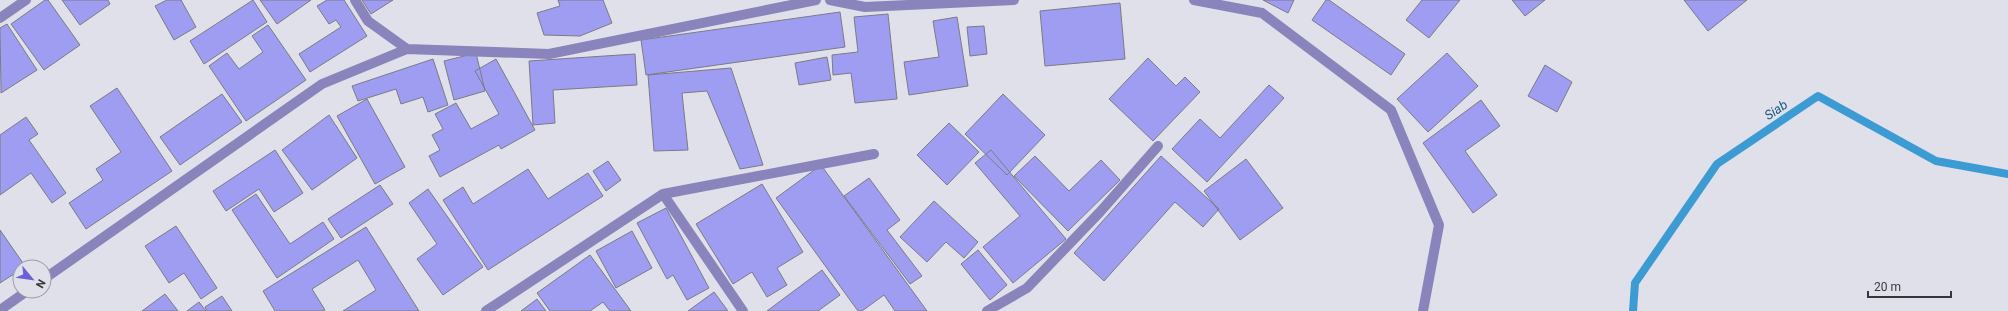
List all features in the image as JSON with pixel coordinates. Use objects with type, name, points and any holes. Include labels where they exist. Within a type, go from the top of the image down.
[{"type":"street","points":[[0,18],[26,0]]},
{"type":"street","points":[[355,0],[368,21],[407,49]]},
{"type":"street","points":[[52,273],[322,84],[407,49],[549,54],[816,0]]},
{"type":"street","points":[[830,0],[863,3],[1014,0]]},
{"type":"street","points":[[1194,0],[1262,13],[1391,110],[1439,225],[1423,311]]},
{"type":"street","points":[[987,311],[1027,288],[1100,212],[1158,146]]},
{"type":"street","points":[[486,311],[664,194],[874,154]]},
{"type":"street","points":[[664,194],[743,311]]},
{"type":"street","points":[[0,310],[16,299]]},
{"type":"building","points":[[45,0],[48,0],[80,45],[44,70],[11,24]]},
{"type":"building","points":[[62,0],[108,0],[110,4],[80,25]]},
{"type":"building","points":[[167,0],[181,0],[196,27],[174,40],[155,6]]},
{"type":"building","points":[[253,0],[267,22],[204,64],[190,41]]},
{"type":"building","points":[[260,0],[311,0],[277,24]]},
{"type":"building","points":[[327,0],[344,0],[367,36],[310,72],[299,54],[341,27],[336,20],[329,24],[317,6]]},
{"type":"building","points":[[362,0],[393,0],[371,14]]},
{"type":"building","points":[[558,0],[603,0],[612,23],[580,36],[544,35],[537,13],[560,6]]},
{"type":"building","points":[[1263,0],[1294,0],[1288,13]]},
{"type":"building","points":[[1326,0],[1329,0],[1405,54],[1391,75],[1312,20]]},
{"type":"building","points":[[1422,0],[1460,0],[1429,38],[1406,20]]},
{"type":"building","points":[[1512,0],[1545,0],[1525,16]]},
{"type":"building","points":[[1684,0],[1747,0],[1708,31]]},
{"type":"building","points":[[1120,3],[1125,59],[1045,66],[1040,11]]},
{"type":"building","points":[[840,12],[845,47],[646,75],[641,40]]},
{"type":"building","points":[[888,14],[897,99],[855,103],[851,73],[833,75],[832,55],[858,52],[854,17]]},
{"type":"building","points":[[957,17],[968,86],[909,95],[904,62],[939,57],[933,21]]},
{"type":"building","points":[[7,24],[37,70],[1,93],[0,28]]},
{"type":"building","points":[[268,25],[306,80],[246,121],[209,66],[227,53],[239,69],[263,52],[252,36]]},
{"type":"building","points":[[984,26],[987,54],[970,56],[967,27]]},
{"type":"building","points":[[476,53],[485,91],[454,100],[444,61]]},
{"type":"building","points":[[1447,53],[1478,86],[1428,132],[1397,99]]},
{"type":"building","points":[[635,54],[637,85],[553,90],[555,123],[533,125],[529,61]]},
{"type":"building","points":[[827,57],[831,80],[799,85],[795,63]]},
{"type":"building","points":[[1148,58],[1176,86],[1185,77],[1200,92],[1153,141],[1109,99]]},
{"type":"building","points":[[433,59],[448,105],[428,112],[423,97],[401,104],[396,89],[358,101],[352,86]]},
{"type":"building","points":[[496,59],[535,130],[501,149],[499,145],[440,177],[429,156],[440,150],[432,135],[443,129],[435,114],[456,103],[471,129],[499,114],[475,71]]},
{"type":"building","points":[[1545,65],[1572,82],[1557,112],[1528,96]]},
{"type":"building","points":[[731,68],[763,165],[740,169],[707,91],[682,93],[688,150],[654,151],[648,75]]},
{"type":"building","points":[[1269,85],[1284,98],[1207,182],[1172,149],[1200,119],[1220,138]]},
{"type":"building","points":[[117,88],[172,171],[86,229],[69,203],[103,180],[96,169],[121,152],[90,106]]},
{"type":"building","points":[[222,94],[242,122],[180,165],[160,137]]},
{"type":"building","points":[[1003,94],[1045,135],[1007,175],[965,134]]},
{"type":"building","points":[[367,99],[405,167],[375,184],[337,116]]},
{"type":"building","points":[[1481,100],[1500,126],[1465,151],[1497,195],[1473,213],[1423,143]]},
{"type":"building","points":[[329,115],[357,158],[312,190],[282,150]]},
{"type":"building","points":[[26,117],[38,134],[29,140],[66,193],[52,203],[31,173],[0,195],[0,135]]},
{"type":"building","points":[[949,123],[979,152],[947,185],[917,155]]},
{"type":"building","points":[[275,150],[303,193],[274,212],[259,189],[226,211],[213,191]]},
{"type":"building","points":[[991,150],[1066,239],[1013,283],[983,247],[1020,216],[975,163]]},
{"type":"building","points":[[1035,156],[1069,191],[1101,160],[1120,180],[1068,231],[1014,176]]},
{"type":"building","points":[[1161,156],[1219,209],[1203,227],[1175,202],[1104,281],[1074,253]]},
{"type":"building","points":[[1246,159],[1283,208],[1240,240],[1204,191]]},
{"type":"building","points":[[608,161],[621,180],[606,191],[593,171]]},
{"type":"building","points":[[821,165],[927,311],[895,311],[884,295],[862,311],[858,311],[776,198]]},
{"type":"building","points":[[528,169],[548,199],[588,173],[603,196],[488,270],[443,200],[463,187],[473,204]]},
{"type":"building","points":[[869,178],[900,220],[887,230],[922,276],[910,284],[844,196]]},
{"type":"building","points":[[762,184],[803,252],[777,268],[787,285],[767,297],[752,272],[733,284],[696,224]]},
{"type":"building","points":[[380,185],[393,204],[341,238],[328,219]]},
{"type":"building","points":[[428,189],[483,267],[443,295],[417,259],[437,244],[409,203]]},
{"type":"building","points":[[256,194],[290,244],[323,222],[334,239],[277,278],[232,210]]},
{"type":"building","points":[[934,201],[978,242],[964,258],[946,242],[927,262],[900,237]]},
{"type":"building","points":[[666,208],[709,288],[687,300],[673,275],[667,279],[637,223]]},
{"type":"building","points":[[176,226],[217,288],[201,299],[184,273],[169,283],[145,246]]},
{"type":"building","points":[[366,227],[419,311],[343,311],[376,290],[358,260],[312,289],[325,310],[275,311],[263,291]]},
{"type":"building","points":[[0,230],[20,259],[12,259],[12,275],[0,283]]},
{"type":"building","points":[[632,231],[652,268],[616,288],[596,251]]},
{"type":"building","points":[[978,250],[1007,285],[990,300],[961,264]]},
{"type":"building","points":[[590,255],[631,311],[610,311],[603,302],[590,311],[550,311],[537,293]]},
{"type":"building","points":[[822,270],[840,295],[818,311],[767,311]]},
{"type":"building","points":[[714,292],[728,311],[688,311]]},
{"type":"building","points":[[165,294],[178,311],[142,311]]},
{"type":"building","points":[[222,296],[232,311],[207,311],[205,307]]},
{"type":"building","points":[[537,299],[546,311],[521,311]]},
{"type":"building","points":[[199,302],[206,311],[187,311]]},
{"type":"waterway","name":"Siab","points":[[1633,311],[1635,283],[1717,164],[1818,96],[1936,161],[2008,174]]}]
